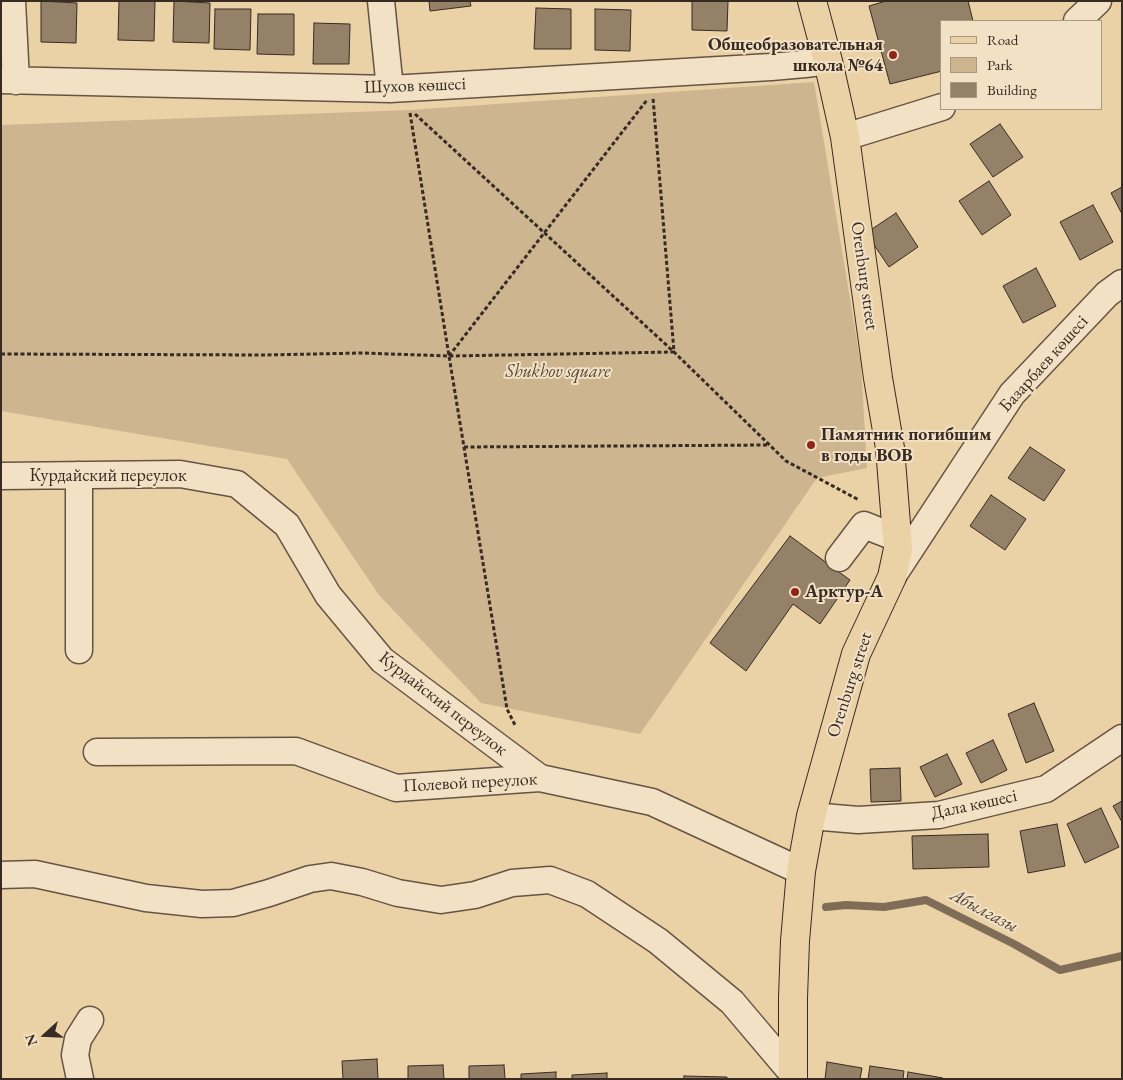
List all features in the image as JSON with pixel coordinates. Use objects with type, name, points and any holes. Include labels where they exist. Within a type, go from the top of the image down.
[{"type":"main road","name":"Orenburg street","points":[[793,1077],[794,950],[801,871],[811,816],[856,654],[892,577],[898,550],[890,448],[878,378],[845,137],[812,1]]},
{"type":"street","points":[[9,80],[12,1]]},
{"type":"street","points":[[381,1],[390,89]]},
{"type":"street","points":[[1078,20],[1098,1]]},
{"type":"street","name":"Шухов көшесі","points":[[9,80],[390,89],[771,67],[828,61]]},
{"type":"street","points":[[845,137],[940,108]]},
{"type":"street","name":"Базарбаев көшесі","points":[[892,577],[1012,394],[1106,294],[1122,283]]},
{"type":"street","name":"Курдайский переулок","points":[[1,476],[180,474],[237,484],[286,525],[328,596],[382,660],[540,778]]},
{"type":"street","points":[[79,476],[80,650]]},
{"type":"street","points":[[839,558],[864,525],[897,538]]},
{"type":"street","name":"Дала көшесі","points":[[811,816],[858,820],[939,815],[1046,789],[1122,738]]},
{"type":"street","name":"Полевой переулок","points":[[97,752],[296,751],[396,788],[540,778],[652,802],[801,871]]},
{"type":"street","points":[[1,875],[35,874],[146,898],[202,904],[233,903],[310,879],[331,876],[362,882],[398,893],[441,900],[475,895],[512,883],[550,880],[587,894],[658,941],[732,1002],[793,1077]]},
{"type":"street","points":[[80,1079],[75,1055],[78,1039],[90,1020]]},
{"type":"path","points":[[449,356],[653,93],[674,352]]},
{"type":"path","points":[[410,110],[420,109]]},
{"type":"path","points":[[410,110],[674,352],[786,461],[864,502],[864,525]]},
{"type":"path","points":[[410,110],[507,709],[520,735]]},
{"type":"path","points":[[1,354],[264,355],[362,353],[449,356],[674,352]]},
{"type":"path","points":[[464,447],[769,445]]},
{"type":"green space","name":"Shukhov square","points":[[814,82],[861,365],[867,468],[817,478],[640,734],[481,703],[379,595],[287,459],[1,411],[1,125],[410,110]]},
{"type":"building","points":[[41,1],[77,3],[76,43],[41,42]]},
{"type":"building","points":[[119,1],[155,1],[154,41],[118,40]]},
{"type":"building","points":[[174,1],[210,3],[209,43],[173,42]]},
{"type":"building","points":[[429,1],[470,1],[471,6],[430,11]]},
{"type":"building","points":[[692,1],[728,1],[727,31],[692,30]]},
{"type":"building","points":[[886,1],[968,1],[973,20],[940,20],[940,72],[890,84],[869,6]]},
{"type":"building","points":[[536,8],[571,9],[571,49],[534,49]]},
{"type":"building","points":[[215,9],[251,9],[250,50],[214,49]]},
{"type":"building","points":[[595,9],[631,10],[630,51],[595,50]]},
{"type":"building","points":[[258,14],[294,14],[294,55],[257,54]]},
{"type":"building","points":[[314,23],[350,24],[349,64],[313,64]]},
{"type":"building","points":[[1000,124],[1023,157],[993,177],[970,144]]},
{"type":"building","points":[[989,181],[1011,215],[982,235],[959,201]]},
{"type":"building","points":[[1122,187],[1122,214],[1111,193]]},
{"type":"building","points":[[1093,205],[1113,242],[1080,260],[1060,222]]},
{"type":"building","points":[[896,213],[918,247],[889,267],[866,233]]},
{"type":"building","points":[[1036,268],[1056,306],[1023,323],[1003,286]]},
{"type":"building","points":[[1030,447],[1065,470],[1044,501],[1008,478]]},
{"type":"building","points":[[991,495],[1026,519],[1005,550],[970,526]]},
{"type":"building","name":"Арктур-А","points":[[790,536],[850,580],[820,624],[793,604],[746,671],[710,643]]},
{"type":"building","points":[[1034,703],[1054,751],[1026,763],[1008,714]]},
{"type":"building","points":[[993,740],[1007,770],[981,783],[966,753]]},
{"type":"building","points":[[947,754],[962,784],[935,797],[920,767]]},
{"type":"building","points":[[900,768],[901,801],[871,802],[870,769]]},
{"type":"building","points":[[1122,801],[1122,822],[1113,806]]},
{"type":"building","points":[[1101,808],[1119,847],[1085,863],[1067,824]]},
{"type":"building","points":[[1057,824],[1065,866],[1028,873],[1020,831]]},
{"type":"building","points":[[988,834],[989,867],[913,869],[912,836]]},
{"type":"building","points":[[377,1059],[378,1079],[343,1079],[342,1061]]},
{"type":"building","points":[[827,1062],[862,1068],[860,1079],[825,1079]]},
{"type":"building","points":[[443,1065],[444,1079],[408,1079],[408,1066]]},
{"type":"building","points":[[504,1065],[505,1079],[469,1079],[469,1066]]},
{"type":"building","points":[[870,1066],[904,1071],[903,1079],[868,1079]]},
{"type":"building","points":[[556,1072],[556,1079],[521,1079],[521,1074]]},
{"type":"building","points":[[908,1072],[943,1078],[943,1079],[907,1079]]},
{"type":"building","points":[[607,1073],[607,1079],[572,1079],[572,1075]]},
{"type":"building","points":[[684,1076],[727,1077],[727,1079],[684,1079]]},
{"type":"waterway","name":"Абылгазы","points":[[826,907],[846,905],[884,907],[926,900],[1014,944],[1060,970],[1122,956]]},
{"type":"place","name":"Общеобразовательная школа №64","points":[[893,55]]},
{"type":"place","name":"Памятник погибшим в годы ВОВ","points":[[811,445]]},
{"type":"place","name":"Арктур-А","points":[[795,592]]}]
